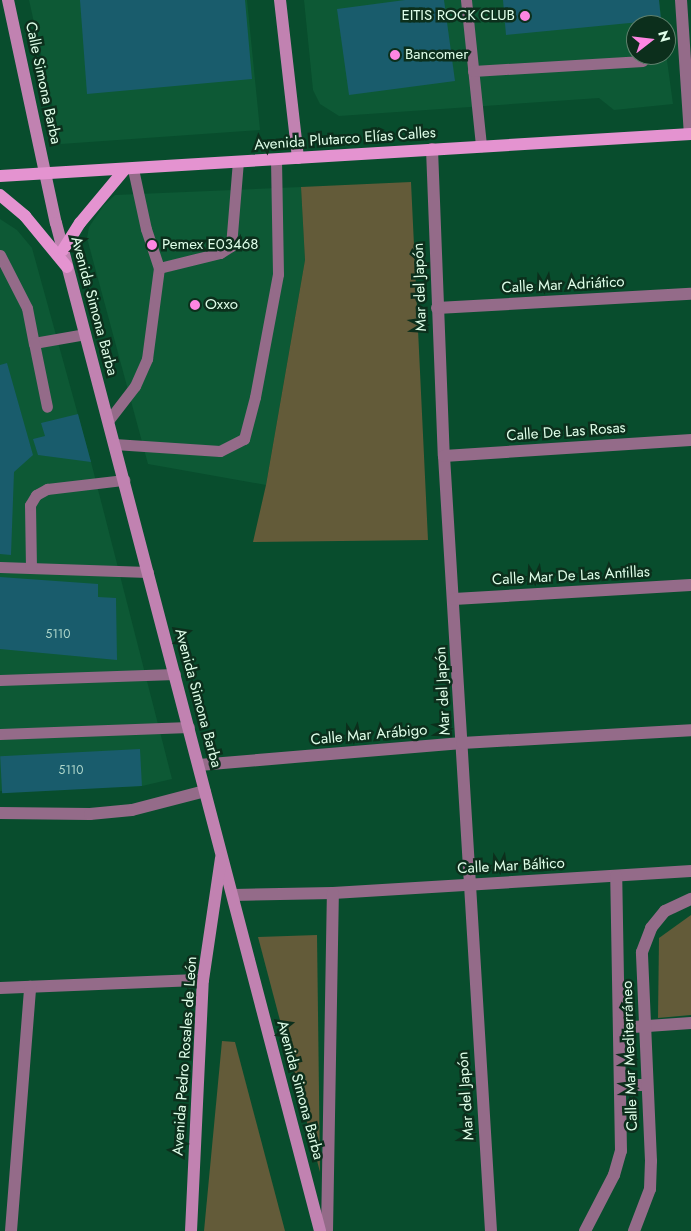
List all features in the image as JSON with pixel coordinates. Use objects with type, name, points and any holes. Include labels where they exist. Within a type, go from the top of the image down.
[{"type":"main road","name":"Calle Simona Barba","points":[[8,0],[46,173]]},
{"type":"main road","points":[[280,0],[298,158]]},
{"type":"main road","name":"Avenida Plutarco Elías Calles","points":[[0,176],[691,134]]},
{"type":"main road","points":[[63,250],[80,223],[129,169]]},
{"type":"main road","name":"Avenida Simona Barba","points":[[46,173],[67,268],[320,1231]]},
{"type":"main road","points":[[0,195],[26,216],[67,268]]},
{"type":"main road","name":"Avenida Pedro Rosales de León","points":[[191,1231],[203,980],[221,854]]},
{"type":"street","points":[[681,0],[691,134]]},
{"type":"street","name":"Mar del Japón","points":[[432,150],[444,456],[454,599],[468,885],[491,1231]]},
{"type":"street","name":"Calle Mar Adriático","points":[[437,308],[691,294]]},
{"type":"street","name":"Calle De Las Rosas","points":[[444,456],[691,440]]},
{"type":"street","name":"Calle Mar De Las Antillas","points":[[454,599],[691,585]]},
{"type":"street","name":"Calle Mar Arábigo","points":[[199,765],[462,743],[691,730]]},
{"type":"street","points":[[0,813],[90,814],[132,810],[205,791]]},
{"type":"street","name":"Calle Mar Báltico","points":[[233,894],[333,893],[691,871]]},
{"type":"street","points":[[585,1231],[614,1175],[622,1150],[616,876]]},
{"type":"street","points":[[327,1231],[333,893]]},
{"type":"street","name":"Calle Mar Mediterráneo","points":[[634,1231],[650,1189],[642,952],[648,936],[666,911],[691,900]]},
{"type":"street","points":[[0,988],[203,980]]},
{"type":"street","points":[[11,1231],[30,987]]},
{"type":"street","points":[[620,1028],[691,1023]]},
{"type":"street","points":[[621,1085],[647,1086]]},
{"type":"lane","points":[[466,0],[481,146]]},
{"type":"lane","points":[[473,71],[626,63]]},
{"type":"lane","points":[[114,444],[220,451],[244,439],[255,397],[278,274],[276,159]]},
{"type":"lane","points":[[159,268],[220,253],[232,246],[238,161]]},
{"type":"lane","points":[[108,421],[135,386],[147,359],[159,268],[129,169]]},
{"type":"lane","points":[[0,255],[27,308],[47,407]]},
{"type":"lane","points":[[34,344],[85,334]]},
{"type":"lane","points":[[31,568],[30,505],[36,495],[47,490],[124,480]]},
{"type":"lane","points":[[0,567],[148,572]]},
{"type":"lane","points":[[0,680],[175,674]]},
{"type":"lane","points":[[0,734],[189,727]]},
{"type":"shaded area","points":[[29,0],[247,0],[260,130],[61,144]]},
{"type":"shaded area","points":[[304,0],[659,0],[661,15],[626,15],[626,65],[668,65],[673,104],[614,110],[599,98],[339,116],[320,104],[313,90]]},
{"type":"shaded area","points":[[411,182],[428,540],[253,542],[266,485],[305,260],[301,187]]},
{"type":"shaded area","points":[[301,187],[305,260],[266,485],[148,464],[87,238],[89,227],[104,205],[115,195]]},
{"type":"shaded area","points":[[0,219],[17,230],[32,248],[91,462],[172,779],[142,786],[0,791]]},
{"type":"shaded area","points":[[691,915],[691,1015],[658,1018],[659,938]]},
{"type":"shaded area","points":[[317,935],[320,1172],[258,937]]},
{"type":"shaded area","points":[[222,1041],[235,1042],[285,1231],[204,1231]]},
{"type":"building","points":[[80,0],[245,0],[252,79],[87,94]]},
{"type":"building","points":[[405,0],[444,0],[455,81],[349,95],[337,9]]},
{"type":"building","points":[[503,0],[659,0],[660,15],[626,15],[626,23],[506,35]]},
{"type":"building","points":[[7,363],[33,455],[14,472],[11,555],[0,554],[0,365]]},
{"type":"building","points":[[78,414],[91,462],[38,455],[33,439],[45,436],[41,423]]},
{"type":"building","points":[[0,577],[98,584],[98,597],[116,598],[117,660],[0,649]]},
{"type":"building","points":[[140,749],[142,786],[2,793],[0,756]]},
{"type":"place","name":"EITIS ROCK CLUB","points":[[525,16]]},
{"type":"place","name":"Bancomer","points":[[395,55]]},
{"type":"place","name":"Pemex E03468","points":[[152,245]]},
{"type":"place","name":"Oxxo","points":[[195,305]]}]
